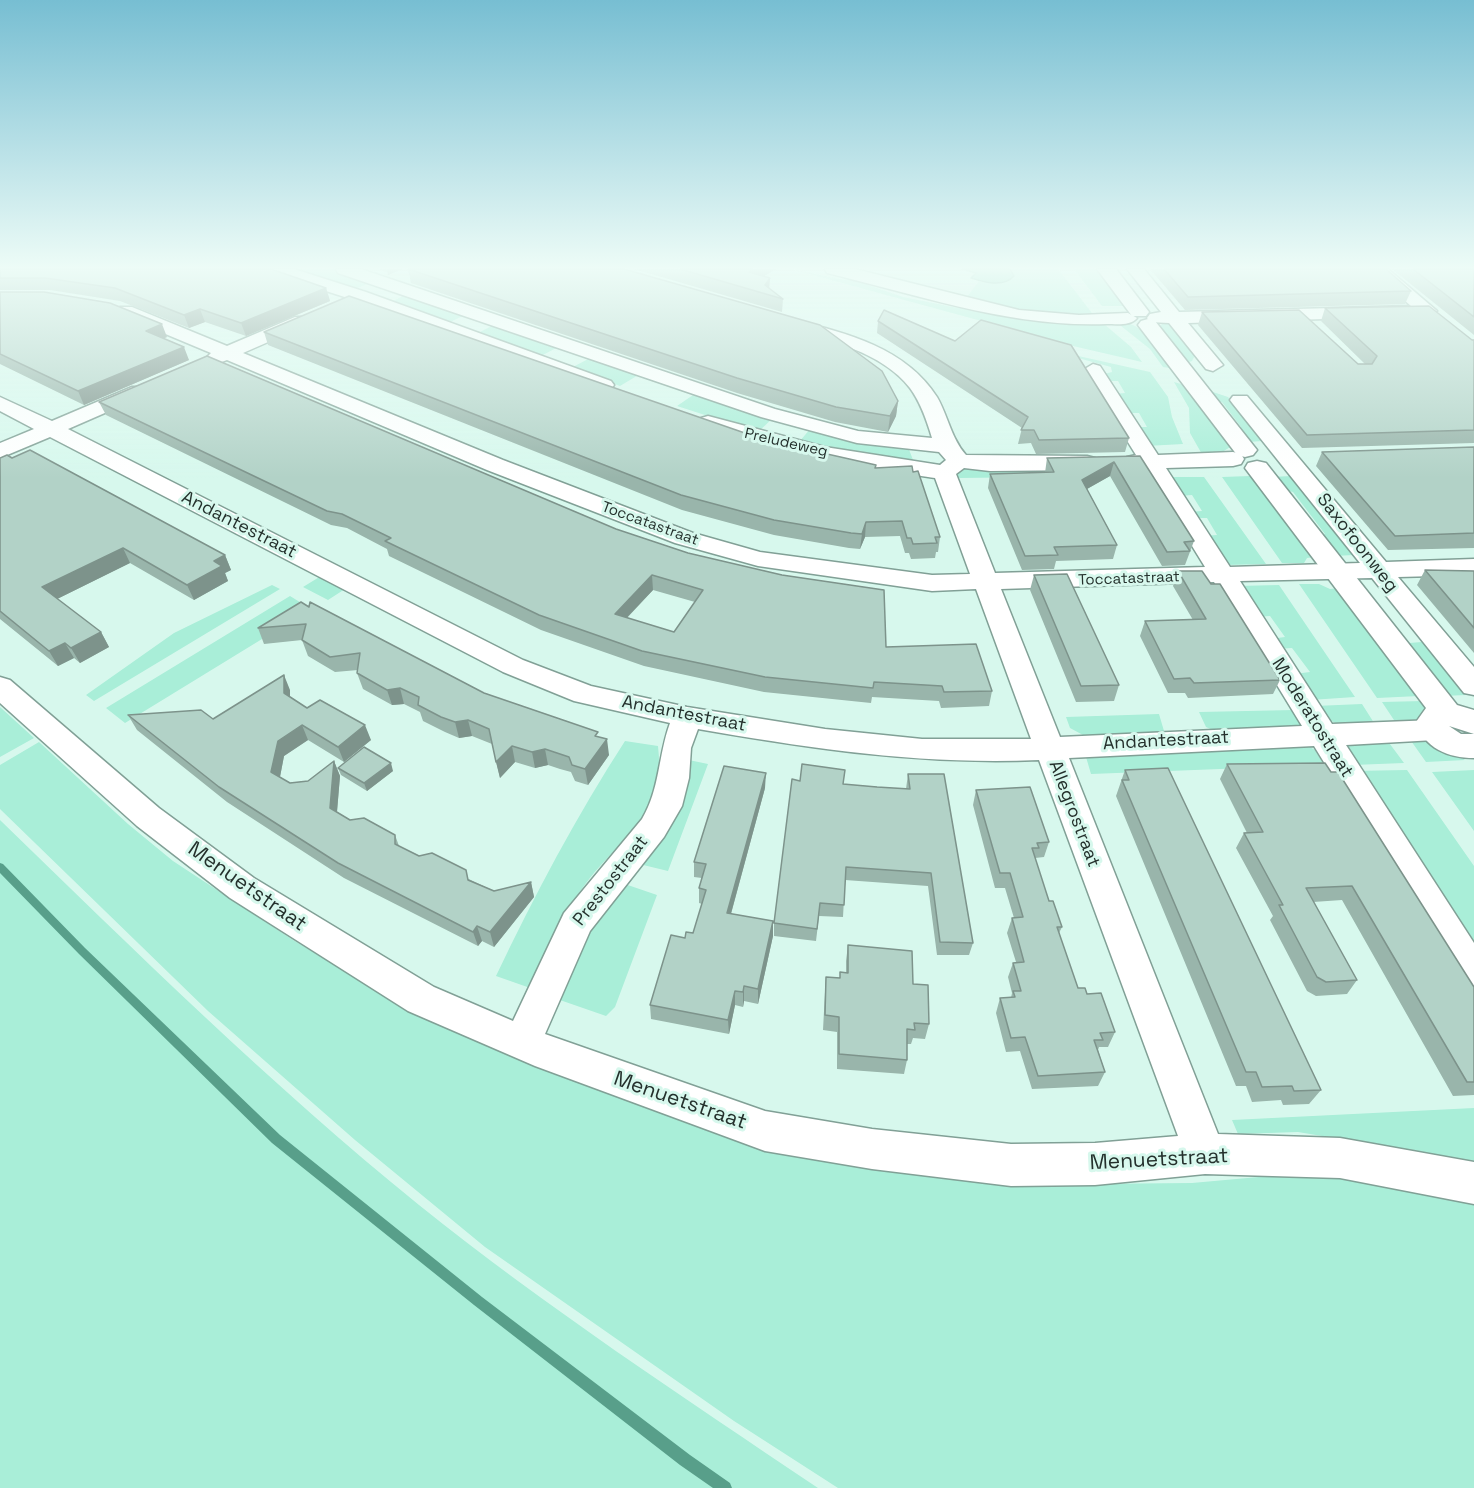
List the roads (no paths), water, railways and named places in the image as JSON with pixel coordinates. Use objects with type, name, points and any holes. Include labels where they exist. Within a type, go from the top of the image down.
[{"type":"street","name":"Toccatastraat","points":[[191,338],[495,465],[684,538],[758,559],[847,574],[932,583],[1474,567]]},
{"type":"street","points":[[197,366],[262,338]]},
{"type":"street","points":[[476,338],[618,390]]},
{"type":"street","name":"Preludeweg","points":[[551,338],[768,413],[949,460]]},
{"type":"street","name":"Allegrostraat","points":[[840,338],[879,355],[899,367],[926,396],[949,460],[987,582],[1205,1154]]},
{"type":"street","name":"Saxofoonweg","points":[[1166,338],[1267,458],[1381,571],[1390,586],[1474,686]]},
{"type":"street","name":"Saxofoonweg","points":[[1177,338],[1213,365]]},
{"type":"street","points":[[1093,370],[1150,462]]},
{"type":"street","points":[[0,451],[155,384]]},
{"type":"street","name":"Saxofoonweg","points":[[1240,400],[1267,458],[1336,572],[1463,735]]},
{"type":"street","name":"Andantestraat","points":[[0,403],[513,666],[584,694],[687,717],[825,740],[922,750],[1049,748],[1323,734],[1463,735]]},
{"type":"street","name":"Preludeweg","points":[[693,417],[736,432],[868,463],[949,460],[990,464],[1110,463],[1267,458]]},
{"type":"street","name":"Moderatostraat","points":[[1150,462],[1474,974]]},
{"type":"street","name":"Menuetstraat","points":[[0,687],[148,816],[242,888],[421,999],[522,1042],[654,1093],[765,1131],[872,1149],[1011,1165],[1095,1164],[1205,1154],[1340,1158],[1474,1183]]},
{"type":"street","name":"Prestostraat","points":[[522,1042],[576,923],[604,886],[640,845],[666,806],[674,778],[676,747],[687,717]]},
{"type":"waterway","points":[[0,867],[82,951],[276,1139],[478,1301],[685,1460],[725,1488]]}]
